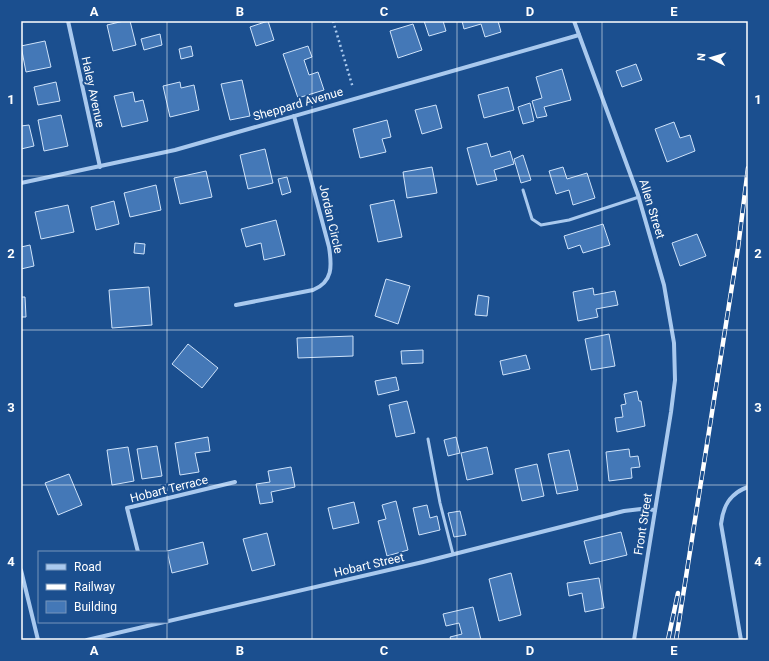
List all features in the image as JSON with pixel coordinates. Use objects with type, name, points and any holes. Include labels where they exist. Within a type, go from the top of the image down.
[{"type":"street","name":"Haley Avenue","points":[[68,21],[100,167]]},
{"type":"street","name":"Allen Street","points":[[574,21],[639,197],[664,285],[674,343],[675,380],[671,412]]},
{"type":"street","name":"Sheppard Avenue","points":[[21,183],[175,150],[579,35]]},
{"type":"street","name":"Jordan Circle","points":[[236,305],[313,290],[324,284],[330,273],[331,264],[329,247],[294,116]]},
{"type":"street","name":"Front Street","points":[[634,640],[671,412]]},
{"type":"street","name":"Hobart Terrace","points":[[138,551],[128,508],[235,482]]},
{"type":"street","points":[[741,640],[721,524],[724,507],[729,500],[734,494],[748,487]]},
{"type":"street","name":"Hobart Street","points":[[168,621],[453,554],[624,511],[640,508],[655,510]]},
{"type":"street","points":[[21,570],[38,640]]},
{"type":"street","name":"Hobart Street","points":[[87,640],[154,624]]},
{"type":"lane","points":[[523,190],[532,219],[541,225],[569,220],[639,197]]},
{"type":"lane","points":[[428,439],[440,503],[453,554]]},
{"type":"path","points":[[333,21],[356,98]]},
{"type":"building","points":[[130,21],[136,45],[113,51],[107,25]]},
{"type":"building","points":[[268,21],[274,40],[256,46],[250,27]]},
{"type":"building","points":[[424,21],[443,21],[446,31],[429,36]]},
{"type":"building","points":[[462,21],[498,21],[501,32],[485,37],[481,24],[464,29]]},
{"type":"building","points":[[413,24],[422,50],[398,58],[390,31]]},
{"type":"building","points":[[160,34],[162,45],[144,50],[141,39]]},
{"type":"building","points":[[45,41],[51,67],[26,72],[21,46]]},
{"type":"building","points":[[191,46],[193,56],[181,59],[179,49]]},
{"type":"building","points":[[308,46],[312,57],[304,60],[309,75],[318,72],[324,90],[298,98],[283,54]]},
{"type":"building","points":[[636,64],[642,80],[622,87],[616,71]]},
{"type":"building","points":[[562,69],[571,100],[544,107],[547,116],[537,118],[532,101],[542,98],[536,77]]},
{"type":"building","points":[[242,80],[250,116],[230,120],[221,84]]},
{"type":"building","points":[[56,82],[60,101],[38,105],[34,87]]},
{"type":"building","points":[[180,82],[181,88],[194,85],[199,110],[170,117],[163,86]]},
{"type":"building","points":[[508,87],[514,110],[484,118],[478,95]]},
{"type":"building","points":[[133,92],[135,102],[143,100],[148,121],[122,127],[114,96]]},
{"type":"building","points":[[530,103],[534,121],[523,124],[518,107]]},
{"type":"building","points":[[436,105],[442,128],[422,134],[415,110]]},
{"type":"building","points":[[61,115],[68,146],[44,151],[38,120]]},
{"type":"building","points":[[387,120],[391,137],[382,139],[386,152],[360,158],[353,129]]},
{"type":"building","points":[[674,122],[680,138],[690,135],[695,151],[667,162],[655,129]]},
{"type":"building","points":[[29,125],[34,146],[21,149],[21,126]]},
{"type":"building","points":[[487,143],[491,157],[510,151],[514,164],[494,170],[497,180],[477,185],[467,148]]},
{"type":"building","points":[[265,149],[273,183],[248,189],[240,155]]},
{"type":"building","points":[[523,155],[531,180],[521,183],[514,159]]},
{"type":"building","points":[[432,167],[437,193],[407,198],[403,172]]},
{"type":"building","points":[[563,167],[567,179],[587,173],[595,198],[573,205],[569,190],[556,194],[549,171]]},
{"type":"building","points":[[206,171],[212,197],[180,204],[174,178]]},
{"type":"building","points":[[287,177],[291,192],[282,195],[278,179]]},
{"type":"building","points":[[156,185],[161,210],[130,217],[124,193]]},
{"type":"building","points":[[394,200],[402,237],[378,242],[370,205]]},
{"type":"building","points":[[114,201],[119,224],[96,230],[91,207]]},
{"type":"building","points":[[68,205],[74,232],[41,239],[35,212]]},
{"type":"building","points":[[276,220],[285,255],[264,260],[261,243],[246,247],[241,229]]},
{"type":"building","points":[[603,224],[610,245],[583,253],[580,245],[568,249],[564,236]]},
{"type":"building","points":[[697,234],[706,256],[680,266],[672,243]]},
{"type":"building","points":[[135,243],[145,244],[144,254],[134,253]]},
{"type":"building","points":[[30,245],[34,266],[21,269],[21,247]]},
{"type":"building","points":[[386,279],[410,286],[398,324],[375,316]]},
{"type":"building","points":[[149,287],[152,325],[112,328],[109,290]]},
{"type":"building","points":[[593,288],[594,295],[615,291],[618,305],[596,309],[598,317],[578,321],[573,292]]},
{"type":"building","points":[[478,295],[489,297],[487,316],[475,315]]},
{"type":"building","points":[[21,297],[25,297],[26,317],[21,317]]},
{"type":"building","points":[[609,334],[615,366],[591,370],[585,339]]},
{"type":"building","points":[[353,336],[353,356],[298,358],[297,338]]},
{"type":"building","points":[[188,344],[218,368],[202,388],[172,364]]},
{"type":"building","points":[[423,350],[423,363],[402,364],[401,351]]},
{"type":"building","points":[[526,355],[530,369],[503,375],[500,361]]},
{"type":"building","points":[[396,377],[399,390],[378,395],[375,381]]},
{"type":"building","points":[[637,391],[639,401],[641,401],[645,426],[617,432],[615,418],[623,417],[621,405],[626,404],[624,394]]},
{"type":"building","points":[[407,401],[415,433],[396,437],[389,405]]},
{"type":"building","points":[[208,437],[210,451],[195,453],[199,472],[180,475],[175,443]]},
{"type":"building","points":[[456,437],[460,453],[448,456],[444,440]]},
{"type":"building","points":[[157,446],[162,476],[142,479],[137,449]]},
{"type":"building","points":[[128,447],[134,481],[112,485],[107,450]]},
{"type":"building","points":[[487,447],[493,474],[467,480],[461,453]]},
{"type":"building","points":[[629,449],[630,457],[638,456],[640,467],[631,468],[632,478],[609,481],[606,452]]},
{"type":"building","points":[[569,450],[578,490],[557,494],[548,454]]},
{"type":"building","points":[[537,464],[544,496],[522,501],[515,469]]},
{"type":"building","points":[[291,467],[295,487],[271,492],[273,502],[260,504],[256,484],[270,482],[268,471]]},
{"type":"building","points":[[69,474],[82,505],[58,515],[45,483]]},
{"type":"building","points":[[396,501],[408,550],[387,556],[378,521],[386,519],[382,505]]},
{"type":"building","points":[[354,502],[359,523],[333,529],[328,508]]},
{"type":"building","points":[[427,505],[430,518],[437,516],[440,530],[419,535],[413,508]]},
{"type":"building","points":[[460,511],[466,535],[454,537],[448,513]]},
{"type":"building","points":[[621,532],[627,555],[590,564],[584,541]]},
{"type":"building","points":[[267,533],[275,565],[252,571],[243,539]]},
{"type":"building","points":[[203,542],[208,564],[172,573],[167,551]]},
{"type":"building","points":[[511,573],[521,615],[499,621],[489,579]]},
{"type":"building","points":[[599,578],[604,608],[585,612],[582,593],[569,596],[567,583]]},
{"type":"building","points":[[473,607],[481,640],[451,640],[450,637],[462,634],[459,623],[446,626],[443,614]]},
{"type":"railway","points":[[676,640],[738,248],[748,168]]},
{"type":"railway","points":[[668,640],[678,593]]}]
